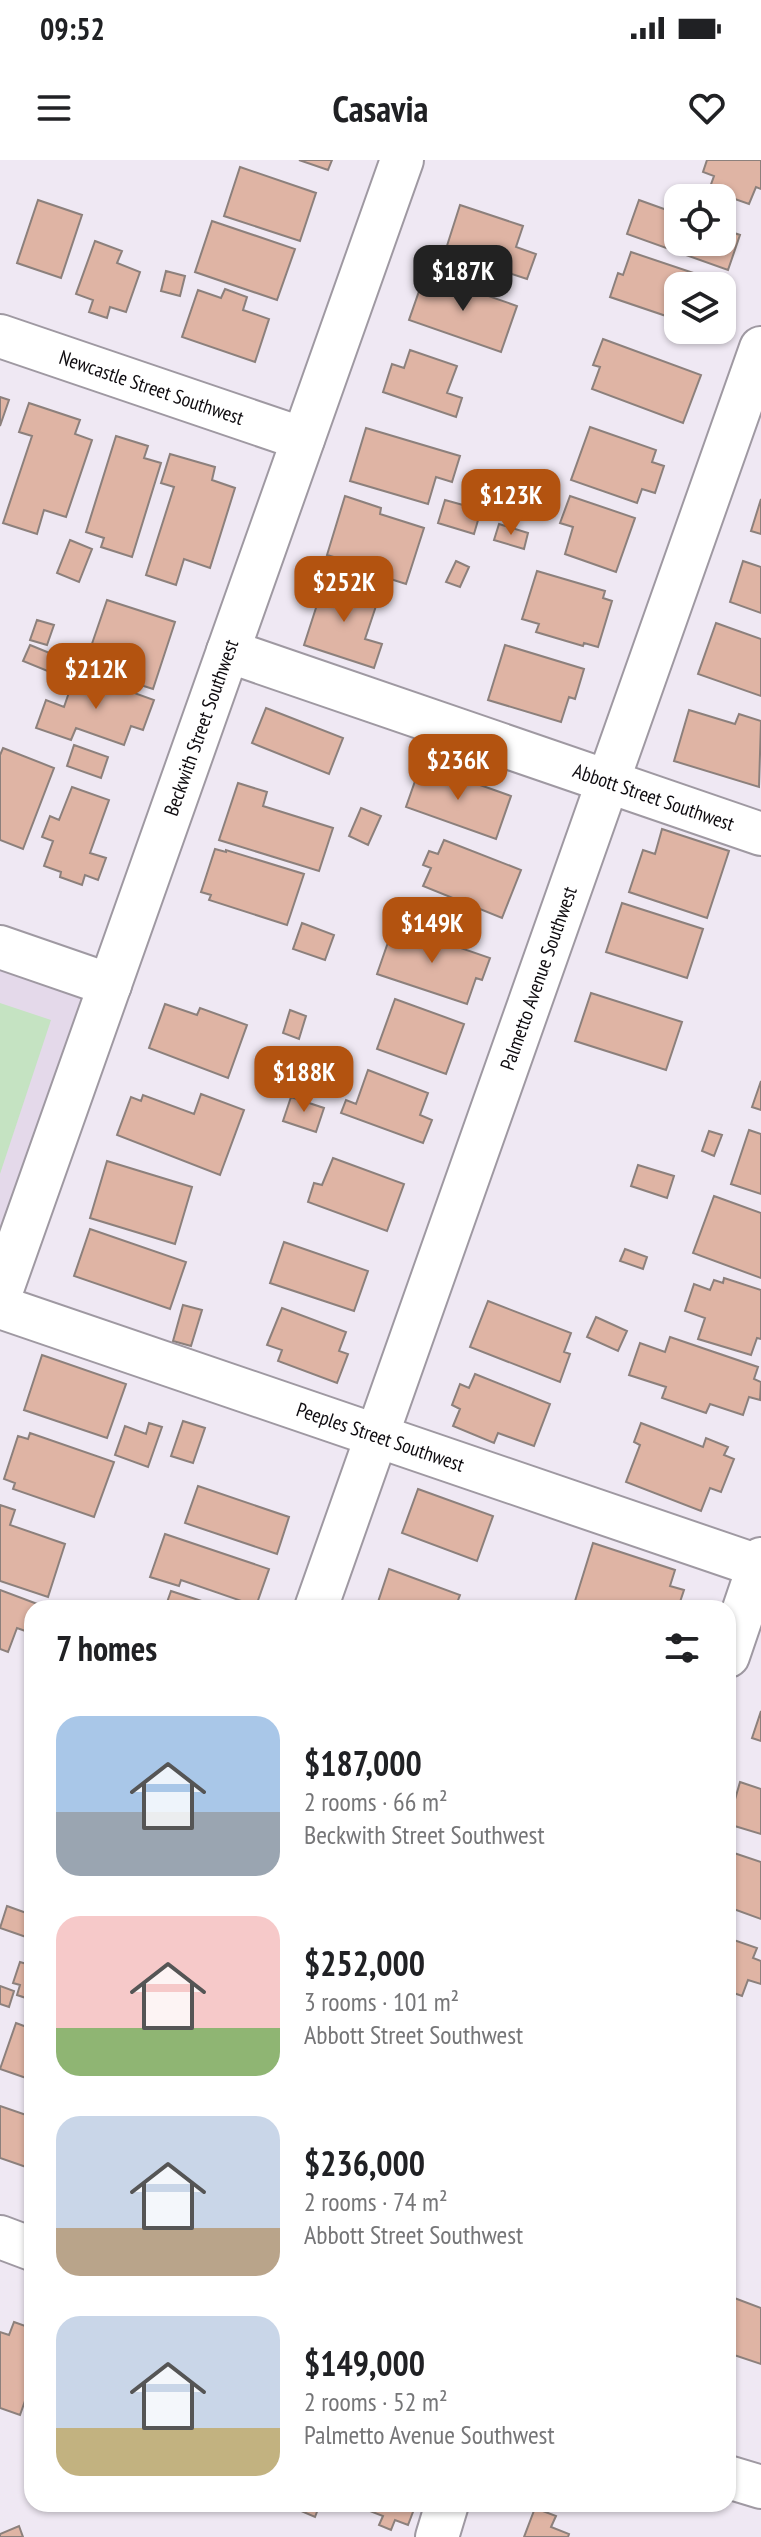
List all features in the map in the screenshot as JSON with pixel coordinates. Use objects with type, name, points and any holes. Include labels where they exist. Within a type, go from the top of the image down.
[{"type":"street","name":"Beckwith Street Southwest","points":[[0,1295],[402,160]]},
{"type":"street","name":"Newcastle Street Southwest","points":[[0,336],[303,439]]},
{"type":"street","name":"Palmetto Avenue Southwest","points":[[319,1600],[761,348]]},
{"type":"street","name":"Abbott Street Southwest","points":[[228,651],[761,834]]},
{"type":"street","points":[[0,947],[110,985]]},
{"type":"street","name":"Peeples Street Southwest","points":[[0,1307],[760,1564]]},
{"type":"street","points":[[736,1633],[760,1564]]},
{"type":"street","points":[[0,2237],[24,2246]]},
{"type":"street","points":[[736,2479],[761,2487]]},
{"type":"street","points":[[437,2537],[445,2512]]},
{"type":"shaded area","points":[[0,947],[110,985],[0,1293]]},
{"type":"green space","points":[[0,1003],[51,1020],[0,1174]]},
{"type":"building","points":[[299,160],[332,160],[328,170]]},
{"type":"building","points":[[707,160],[761,160],[761,189],[756,187],[749,204],[736,199],[736,184],[711,184],[714,176],[703,172]]},
{"type":"building","points":[[240,167],[316,193],[300,241],[224,216]]},
{"type":"building","points":[[38,200],[82,215],[61,278],[17,263]]},
{"type":"building","points":[[639,200],[664,209],[664,247],[627,234]]},
{"type":"building","points":[[460,205],[523,226],[516,247],[536,254],[527,279],[445,252]]},
{"type":"building","points":[[212,221],[295,249],[277,300],[195,272]]},
{"type":"building","points":[[95,241],[122,251],[117,263],[140,272],[126,312],[110,307],[107,318],[89,312],[93,300],[76,294]]},
{"type":"building","points":[[631,252],[690,272],[664,272],[664,315],[610,297],[618,273],[623,275]]},
{"type":"building","points":[[689,256],[733,256],[728,270]]},
{"type":"building","points":[[166,271],[185,276],[180,296],[161,291]]},
{"type":"building","points":[[425,274],[517,306],[501,352],[409,320]]},
{"type":"building","points":[[225,289],[247,297],[243,310],[269,319],[255,362],[182,337],[198,290],[221,298]]},
{"type":"building","points":[[603,339],[701,375],[683,423],[592,389],[600,367],[593,365]]},
{"type":"building","points":[[410,350],[457,366],[447,393],[462,398],[456,417],[383,392],[392,364],[404,368]]},
{"type":"building","points":[[0,397],[9,400],[0,426]]},
{"type":"building","points":[[29,403],[80,420],[75,434],[92,440],[66,517],[44,510],[37,534],[3,523],[32,436],[19,432]]},
{"type":"building","points":[[590,427],[656,450],[652,462],[664,466],[655,493],[642,489],[637,503],[571,480]]},
{"type":"building","points":[[366,428],[460,456],[452,482],[436,477],[428,504],[350,481]]},
{"type":"building","points":[[116,436],[148,446],[144,458],[161,463],[132,557],[101,547],[104,538],[86,532]]},
{"type":"building","points":[[170,454],[215,467],[212,480],[235,488],[210,568],[184,559],[176,585],[146,575],[174,487],[161,483]]},
{"type":"building","points":[[345,496],[381,508],[380,514],[424,528],[406,584],[327,555]]},
{"type":"building","points":[[570,496],[635,518],[616,572],[565,554],[573,527],[560,523]]},
{"type":"building","points":[[761,499],[761,534],[751,531]]},
{"type":"building","points":[[445,500],[481,510],[474,534],[438,523]]},
{"type":"building","points":[[499,524],[528,533],[524,549],[494,540]]},
{"type":"building","points":[[70,540],[92,549],[79,582],[57,573]]},
{"type":"building","points":[[456,561],[469,567],[460,587],[446,582]]},
{"type":"building","points":[[743,561],[761,567],[761,613],[730,602]]},
{"type":"building","points":[[537,571],[605,591],[603,598],[612,601],[598,647],[584,643],[583,646],[536,632],[539,624],[522,619]]},
{"type":"building","points":[[325,580],[379,597],[365,639],[382,644],[374,668],[304,645]]},
{"type":"building","points":[[107,600],[175,622],[153,689],[84,667]]},
{"type":"building","points":[[37,620],[54,625],[47,645],[30,640]]},
{"type":"building","points":[[716,623],[761,639],[761,696],[698,674]]},
{"type":"building","points":[[30,645],[57,656],[50,672],[23,661]]},
{"type":"building","points":[[505,645],[584,669],[575,699],[569,697],[561,722],[488,700]]},
{"type":"building","points":[[76,672],[154,700],[143,730],[131,726],[124,745],[76,728],[71,740],[36,728],[46,700],[64,707]]},
{"type":"building","points":[[266,708],[343,738],[329,774],[252,743]]},
{"type":"building","points":[[689,710],[735,724],[739,714],[761,721],[759,787],[674,761]]},
{"type":"building","points":[[74,745],[108,757],[101,778],[67,766]]},
{"type":"building","points":[[3,748],[54,768],[23,849],[0,840],[0,755]]},
{"type":"building","points":[[421,764],[511,796],[496,839],[406,807]]},
{"type":"building","points":[[238,783],[267,792],[263,806],[333,828],[319,871],[219,840]]},
{"type":"building","points":[[72,787],[109,800],[90,853],[106,858],[98,880],[85,875],[82,885],[60,877],[61,872],[44,866],[53,841],[42,837],[50,816],[59,820]]},
{"type":"building","points":[[361,808],[381,816],[368,845],[349,836]]},
{"type":"building","points":[[662,829],[729,851],[707,918],[629,892],[643,850],[655,854]]},
{"type":"building","points":[[444,840],[521,870],[502,918],[423,886],[431,868],[423,865],[429,851],[438,854]]},
{"type":"building","points":[[215,849],[304,874],[287,925],[209,900],[211,895],[201,892]]},
{"type":"building","points":[[622,903],[703,929],[687,978],[606,952]]},
{"type":"building","points":[[302,923],[334,935],[325,960],[293,949]]},
{"type":"building","points":[[394,925],[490,958],[482,980],[476,978],[467,1004],[377,974]]},
{"type":"building","points":[[591,993],[682,1022],[666,1070],[575,1041]]},
{"type":"building","points":[[395,999],[464,1024],[446,1074],[377,1049]]},
{"type":"building","points":[[165,1004],[197,1015],[200,1008],[247,1025],[228,1078],[149,1048]]},
{"type":"building","points":[[290,1010],[306,1016],[299,1039],[283,1033]]},
{"type":"building","points":[[368,1070],[428,1093],[420,1115],[432,1120],[423,1143],[341,1113],[346,1100],[356,1104]]},
{"type":"building","points":[[761,1081],[761,1110],[752,1107]]},
{"type":"building","points":[[201,1094],[244,1110],[220,1175],[117,1135],[131,1097],[141,1101],[143,1095],[194,1114]]},
{"type":"building","points":[[291,1097],[324,1108],[316,1132],[283,1121]]},
{"type":"building","points":[[749,1130],[761,1134],[761,1194],[731,1184]]},
{"type":"building","points":[[709,1131],[722,1135],[714,1156],[702,1151]]},
{"type":"building","points":[[333,1158],[404,1184],[387,1231],[308,1202],[314,1183],[322,1185]]},
{"type":"building","points":[[107,1161],[192,1187],[175,1244],[90,1218]]},
{"type":"building","points":[[638,1165],[674,1176],[667,1198],[631,1186]]},
{"type":"building","points":[[714,1196],[761,1213],[761,1278],[693,1253]]},
{"type":"building","points":[[90,1229],[186,1262],[170,1309],[74,1276]]},
{"type":"building","points":[[284,1242],[368,1271],[354,1311],[270,1283]]},
{"type":"building","points":[[625,1249],[647,1257],[643,1269],[620,1261]]},
{"type":"building","points":[[724,1278],[761,1290],[761,1339],[757,1338],[751,1355],[698,1339],[705,1318],[685,1311],[694,1284],[710,1290],[714,1280],[723,1283]]},
{"type":"building","points":[[488,1301],[571,1333],[564,1352],[570,1354],[560,1382],[470,1347]]},
{"type":"building","points":[[183,1305],[202,1310],[191,1346],[173,1341]]},
{"type":"building","points":[[282,1308],[346,1332],[339,1351],[348,1354],[337,1383],[278,1361],[282,1350],[267,1345]]},
{"type":"building","points":[[596,1317],[627,1331],[618,1351],[587,1337]]},
{"type":"building","points":[[670,1337],[758,1367],[754,1379],[761,1382],[760,1400],[749,1397],[743,1415],[710,1404],[706,1413],[662,1398],[666,1387],[629,1375],[640,1343],[665,1352]]},
{"type":"building","points":[[42,1355],[126,1384],[107,1438],[24,1410]]},
{"type":"building","points":[[475,1374],[550,1404],[534,1446],[498,1433],[494,1443],[453,1426],[460,1409],[452,1405],[460,1384],[469,1388]]},
{"type":"building","points":[[183,1421],[205,1428],[193,1463],[171,1456]]},
{"type":"building","points":[[149,1423],[162,1427],[148,1467],[115,1455],[125,1426],[146,1434]]},
{"type":"building","points":[[641,1423],[703,1447],[706,1438],[728,1447],[724,1455],[734,1459],[721,1492],[710,1488],[701,1511],[626,1482],[640,1445],[634,1442]]},
{"type":"building","points":[[30,1433],[114,1462],[94,1517],[13,1489],[15,1483],[4,1479],[18,1436],[28,1439]]},
{"type":"building","points":[[198,1486],[289,1517],[277,1554],[185,1523]]},
{"type":"building","points":[[418,1489],[493,1516],[477,1561],[402,1533]]},
{"type":"building","points":[[0,1505],[15,1510],[10,1525],[65,1544],[48,1597],[0,1581]]},
{"type":"building","points":[[165,1534],[269,1569],[258,1600],[239,1600],[181,1580],[179,1586],[150,1577]]},
{"type":"building","points":[[593,1543],[675,1570],[670,1586],[684,1590],[681,1600],[575,1600]]},
{"type":"building","points":[[389,1569],[460,1595],[458,1600],[379,1600]]},
{"type":"building","points":[[0,1590],[27,1600],[24,1600],[24,1630],[17,1628],[8,1652],[0,1649]]},
{"type":"building","points":[[171,1591],[199,1600],[168,1600]]},
{"type":"building","points":[[761,1711],[761,1741],[752,1738]]},
{"type":"building","points":[[740,1782],[761,1789],[761,1834],[736,1826],[736,1796]]},
{"type":"building","points":[[736,1854],[761,1862],[761,1919],[736,1910]]},
{"type":"building","points":[[7,1906],[24,1912],[24,1936],[0,1928]]},
{"type":"building","points":[[736,1941],[757,1948],[753,1958],[761,1961],[761,1984],[748,1980],[742,1996],[736,1994]]},
{"type":"building","points":[[20,1962],[24,1963],[24,1997],[17,1995],[20,1985],[13,1983]]},
{"type":"building","points":[[0,1986],[14,1991],[9,2007],[0,2004]]},
{"type":"building","points":[[16,2023],[24,2026],[24,2077],[0,2069]]},
{"type":"building","points":[[0,2106],[24,2114],[24,2166],[0,2158]]},
{"type":"building","points":[[736,2299],[761,2308],[761,2364],[736,2356]]},
{"type":"building","points":[[14,2322],[24,2326],[24,2404],[20,2415],[0,2408],[0,2332],[9,2335]]},
{"type":"building","points":[[373,2512],[413,2512],[408,2525],[395,2520],[391,2530],[379,2525],[383,2516]]},
{"type":"building","points":[[533,2512],[556,2516],[551,2527],[569,2534],[568,2537],[524,2537]]},
{"type":"building","points":[[19,2526],[23,2537],[0,2537],[0,2534]]}]
